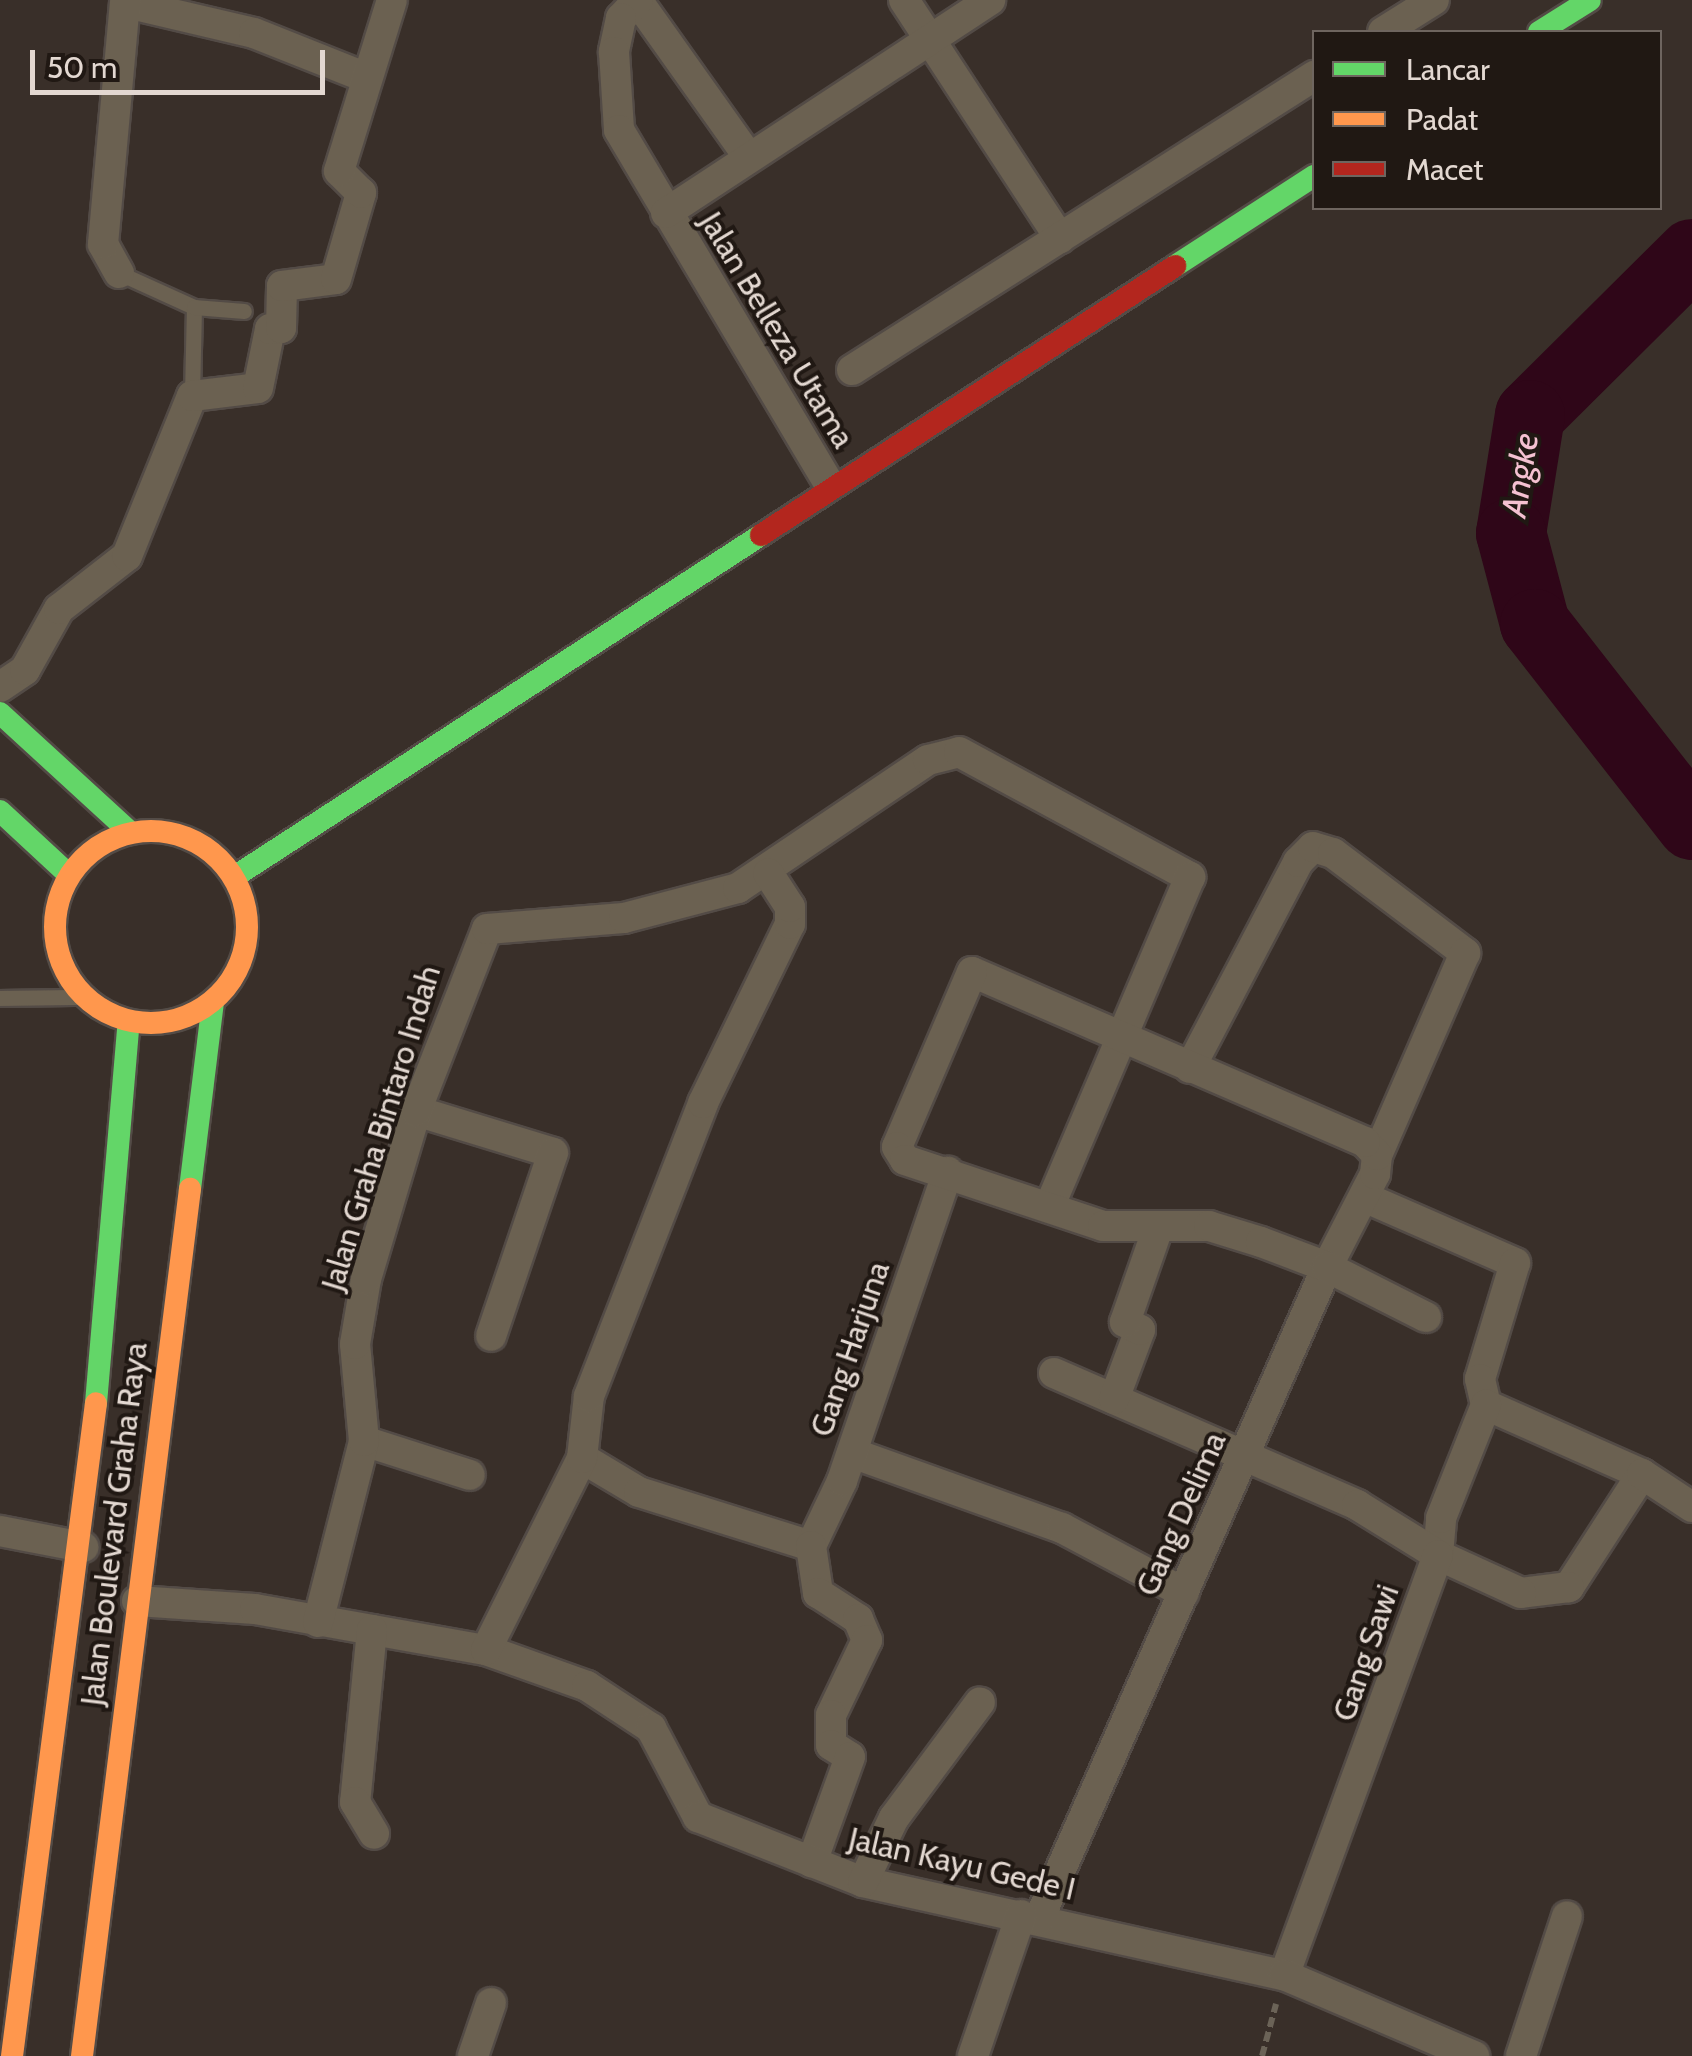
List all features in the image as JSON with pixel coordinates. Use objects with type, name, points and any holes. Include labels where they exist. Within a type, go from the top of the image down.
[{"type":"main road","points":[[1542,30],[1590,0]]},
{"type":"main road","points":[[234,878],[830,483],[1312,177]]},
{"type":"main road","points":[[0,713],[130,832]]},
{"type":"main road","points":[[0,811],[69,876]]},
{"type":"main road","points":[[130,832],[190,838],[234,878],[248,930],[231,981],[213,1001],[174,1021],[129,1021],[85,996],[58,952],[55,926],[69,876],[95,848],[130,832]]},
{"type":"main road","name":"Jalan Boulevard Graha Raya","points":[[82,2056],[213,1001]]},
{"type":"main road","name":"Jalan Boulevard Graha Raya","points":[[12,2056],[83,1547],[129,1021]]},
{"type":"street","points":[[0,686],[25,670],[60,609],[127,556],[192,396],[258,388],[270,329],[280,328],[282,286],[336,279],[360,194],[339,171],[362,76],[392,0]]},
{"type":"street","points":[[638,0],[748,155]]},
{"type":"street","name":"Jalan Belleza Utama","points":[[638,0],[621,18],[614,96],[619,130],[830,483]]},
{"type":"street","points":[[904,0],[1060,238]]},
{"type":"street","points":[[666,213],[748,155],[990,0]]},
{"type":"street","points":[[1386,30],[1434,0]]},
{"type":"street","points":[[118,273],[103,244],[125,1],[254,33],[362,76]]},
{"type":"street","points":[[852,370],[1312,77]]},
{"type":"street","points":[[486,1650],[582,1458],[590,1396],[696,1121],[790,924],[790,907],[768,873],[928,760],[960,752],[1185,868],[1190,877],[1051,1204]]},
{"type":"street","name":"Gang Delima","points":[[973,2056],[1030,1917],[1246,1458],[1327,1267],[1364,1197],[1371,1148],[1466,953],[1334,853],[1313,848],[1298,862],[1190,1068]]},
{"type":"street","name":"Jalan Graha Bintaro Indah","points":[[318,1622],[364,1441],[355,1344],[363,1295],[416,1111],[473,949],[487,930],[624,918],[768,873]]},
{"type":"street","points":[[1371,1148],[972,972],[897,1147],[906,1160],[1051,1204],[1102,1226],[1209,1226],[1327,1267],[1426,1317]]},
{"type":"street","points":[[416,1111],[553,1153],[490,1336]]},
{"type":"street","name":"Gang Harjuna","points":[[810,1546],[852,1453],[948,1172]]},
{"type":"street","points":[[1364,1197],[1515,1263],[1480,1379],[1486,1404],[1441,1518],[1438,1555],[1521,1593],[1570,1588],[1642,1474]]},
{"type":"street","points":[[1114,1399],[1140,1330],[1125,1322],[1158,1228]]},
{"type":"street","name":"Gang Sawi","points":[[1054,1373],[1358,1505],[1438,1555],[1284,1975]]},
{"type":"street","points":[[1486,1404],[1642,1474],[1692,1507]]},
{"type":"street","points":[[364,1441],[470,1476]]},
{"type":"street","points":[[852,1453],[1062,1528],[1184,1593]]},
{"type":"street","points":[[582,1458],[639,1492],[810,1546],[818,1593],[858,1619],[867,1640],[831,1715],[831,1745],[850,1757],[812,1862]]},
{"type":"street","points":[[0,1531],[83,1547]]},
{"type":"street","name":"Jalan Kayu Gede I","points":[[137,1601],[255,1609],[486,1650],[588,1686],[650,1728],[698,1817],[862,1882],[1284,1975],[1474,2056]]},
{"type":"street","points":[[372,1630],[355,1802],[374,1834]]},
{"type":"street","points":[[862,1882],[894,1818],[980,1702]]},
{"type":"street","points":[[1521,2056],[1568,1916]]},
{"type":"street","points":[[473,2056],[490,2003]]},
{"type":"lane","points":[[118,273],[194,307],[244,310]]},
{"type":"lane","points":[[192,396],[194,307]]},
{"type":"lane","points":[[0,840],[29,838]]},
{"type":"lane","points":[[0,998],[85,996]]},
{"type":"path","points":[[1262,2056],[1284,1975]]},
{"type":"waterway","name":"Angke","points":[[1692,254],[1530,415],[1511,533],[1535,624],[1692,825]]},
{"type":"traffic: fast","points":[[1542,30],[1590,0]]},
{"type":"traffic: fast","points":[[1175,266],[1312,177]]},
{"type":"traffic: fast","points":[[234,877],[761,535]]},
{"type":"traffic: fast","points":[[0,713],[130,832]]},
{"type":"traffic: fast","points":[[0,811],[69,875]]},
{"type":"traffic: fast","points":[[190,1189],[213,1001]]},
{"type":"traffic: fast","points":[[96,1403],[129,1021]]},
{"type":"traffic: slow","points":[[151,831],[188,838],[219,859],[240,890],[247,927],[240,964],[219,995],[188,1016],[151,1023],[114,1016],[83,995],[62,964],[55,927],[62,890],[83,859],[114,838],[151,831]]},
{"type":"traffic: slow","points":[[82,2056],[190,1189]]},
{"type":"traffic: slow","points":[[12,2056],[96,1403]]},
{"type":"traffic: jam","points":[[761,535],[1175,266]]}]
